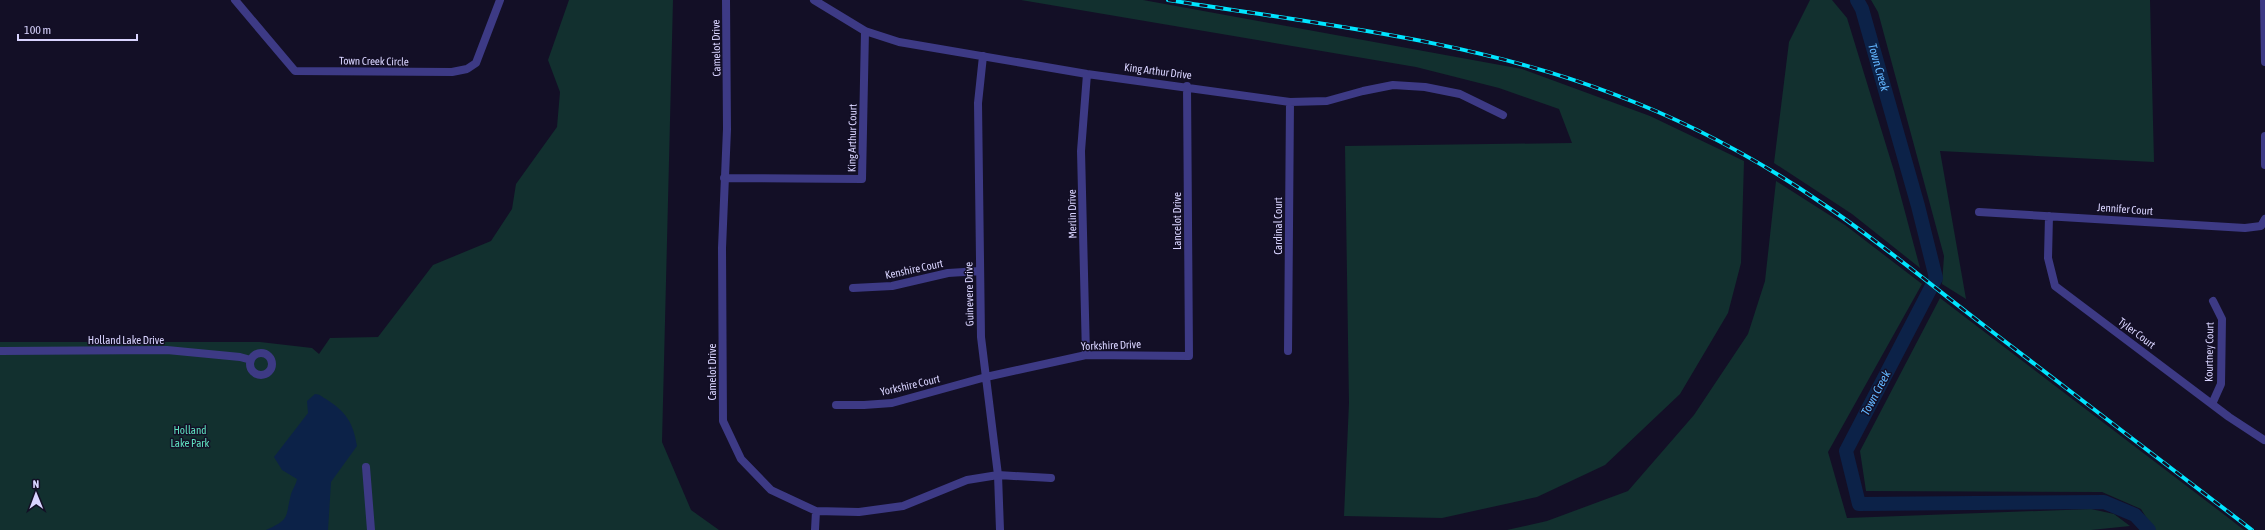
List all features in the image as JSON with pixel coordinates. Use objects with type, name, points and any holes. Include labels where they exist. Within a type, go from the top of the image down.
[{"type":"street","name":"Town Creek Circle","points":[[235,0],[295,71],[452,72],[467,70],[476,63],[500,0]]},
{"type":"street","name":"Camelot Drive","points":[[726,0],[727,70],[722,248],[723,420],[741,459],[771,490],[816,511],[859,512],[903,506],[967,480],[998,475],[1051,478]]},
{"type":"street","name":"King Arthur Drive","points":[[814,0],[865,31],[899,42],[1087,74],[1187,86],[1290,102],[1327,101],[1363,91],[1399,86],[1425,88],[1460,94],[1504,115]]},
{"type":"street","points":[[2264,0],[2265,62]]},
{"type":"street","name":"King Arthur Court","points":[[724,178],[862,179],[865,31]]},
{"type":"street","name":"Guinevere Drive","points":[[983,56],[978,103],[981,337],[998,475],[1000,530]]},
{"type":"street","name":"Merlin Drive","points":[[1086,355],[1081,151],[1087,74]]},
{"type":"street","name":"Lancelot Drive","points":[[1187,86],[1189,356]]},
{"type":"street","name":"Cardinal Court","points":[[1288,351],[1290,102]]},
{"type":"street","points":[[2265,136],[2265,165]]},
{"type":"street","name":"Jennifer Court","points":[[1979,212],[2245,228],[2261,226],[2265,219]]},
{"type":"street","name":"Tyler Court","points":[[2050,216],[2048,258],[2055,286],[2212,404],[2264,440]]},
{"type":"street","name":"Kenshire Court","points":[[853,288],[892,286],[948,273],[980,271]]},
{"type":"street","name":"Kourtney Court","points":[[2212,404],[2221,384],[2222,319],[2214,301]]},
{"type":"street","name":"Holland Lake Drive","points":[[0,351],[167,350],[240,357],[250,360]]},
{"type":"street","name":"Yorkshire Drive","points":[[986,377],[1086,355],[1189,356]]},
{"type":"street","name":"Yorkshire Court","points":[[836,405],[864,406],[892,403],[986,377]]},
{"type":"street","points":[[366,467],[371,530]]},
{"type":"street","points":[[815,530],[816,511]]},
{"type":"green space","name":"Holland Lake Park","points":[[569,0],[673,0],[662,442],[691,510],[719,530],[0,530],[0,342],[260,342],[312,348],[319,354],[330,338],[378,337],[433,265],[491,241],[512,209],[516,184],[557,127],[560,92],[548,60]]},
{"type":"green space","points":[[1021,0],[1143,0],[1522,69],[1650,116],[1744,161],[1741,263],[1728,313],[1680,394],[1605,465],[1537,497],[1442,518],[1344,516],[1349,403],[1345,146],[1572,143],[1559,109],[1499,88],[1416,67]]},
{"type":"green space","points":[[1810,0],[1832,0],[1847,18],[1894,171],[1920,268],[1852,214],[1774,163],[1789,42]]},
{"type":"green space","points":[[1871,0],[2150,0],[2154,162],[1940,151],[1966,299],[1942,284],[1944,256],[1878,12]]},
{"type":"green space","points":[[1776,181],[1845,225],[1922,284],[1828,452],[1847,518],[2091,509],[2114,514],[2130,526],[2091,530],[1507,530],[1547,521],[1628,491],[1694,415],[1748,334],[1765,281]]},
{"type":"green space","points":[[1940,298],[2244,530],[2154,530],[2141,509],[2102,492],[1866,491],[1860,451]]},
{"type":"water","points":[[315,394],[320,395],[344,413],[351,424],[357,446],[331,482],[328,530],[266,530],[280,523],[286,516],[291,494],[297,479],[282,470],[274,457],[308,413],[307,401]]},
{"type":"waterway","name":"Town Creek","points":[[1857,0],[1862,9],[1918,206],[1936,278],[1846,451],[1859,504],[2104,502],[2135,515],[2149,530]]},
{"type":"railway","points":[[1168,0],[1395,36],[1507,60],[1562,76],[1616,95],[1670,117],[1722,143],[1774,172],[1844,219],[2252,530]]}]
